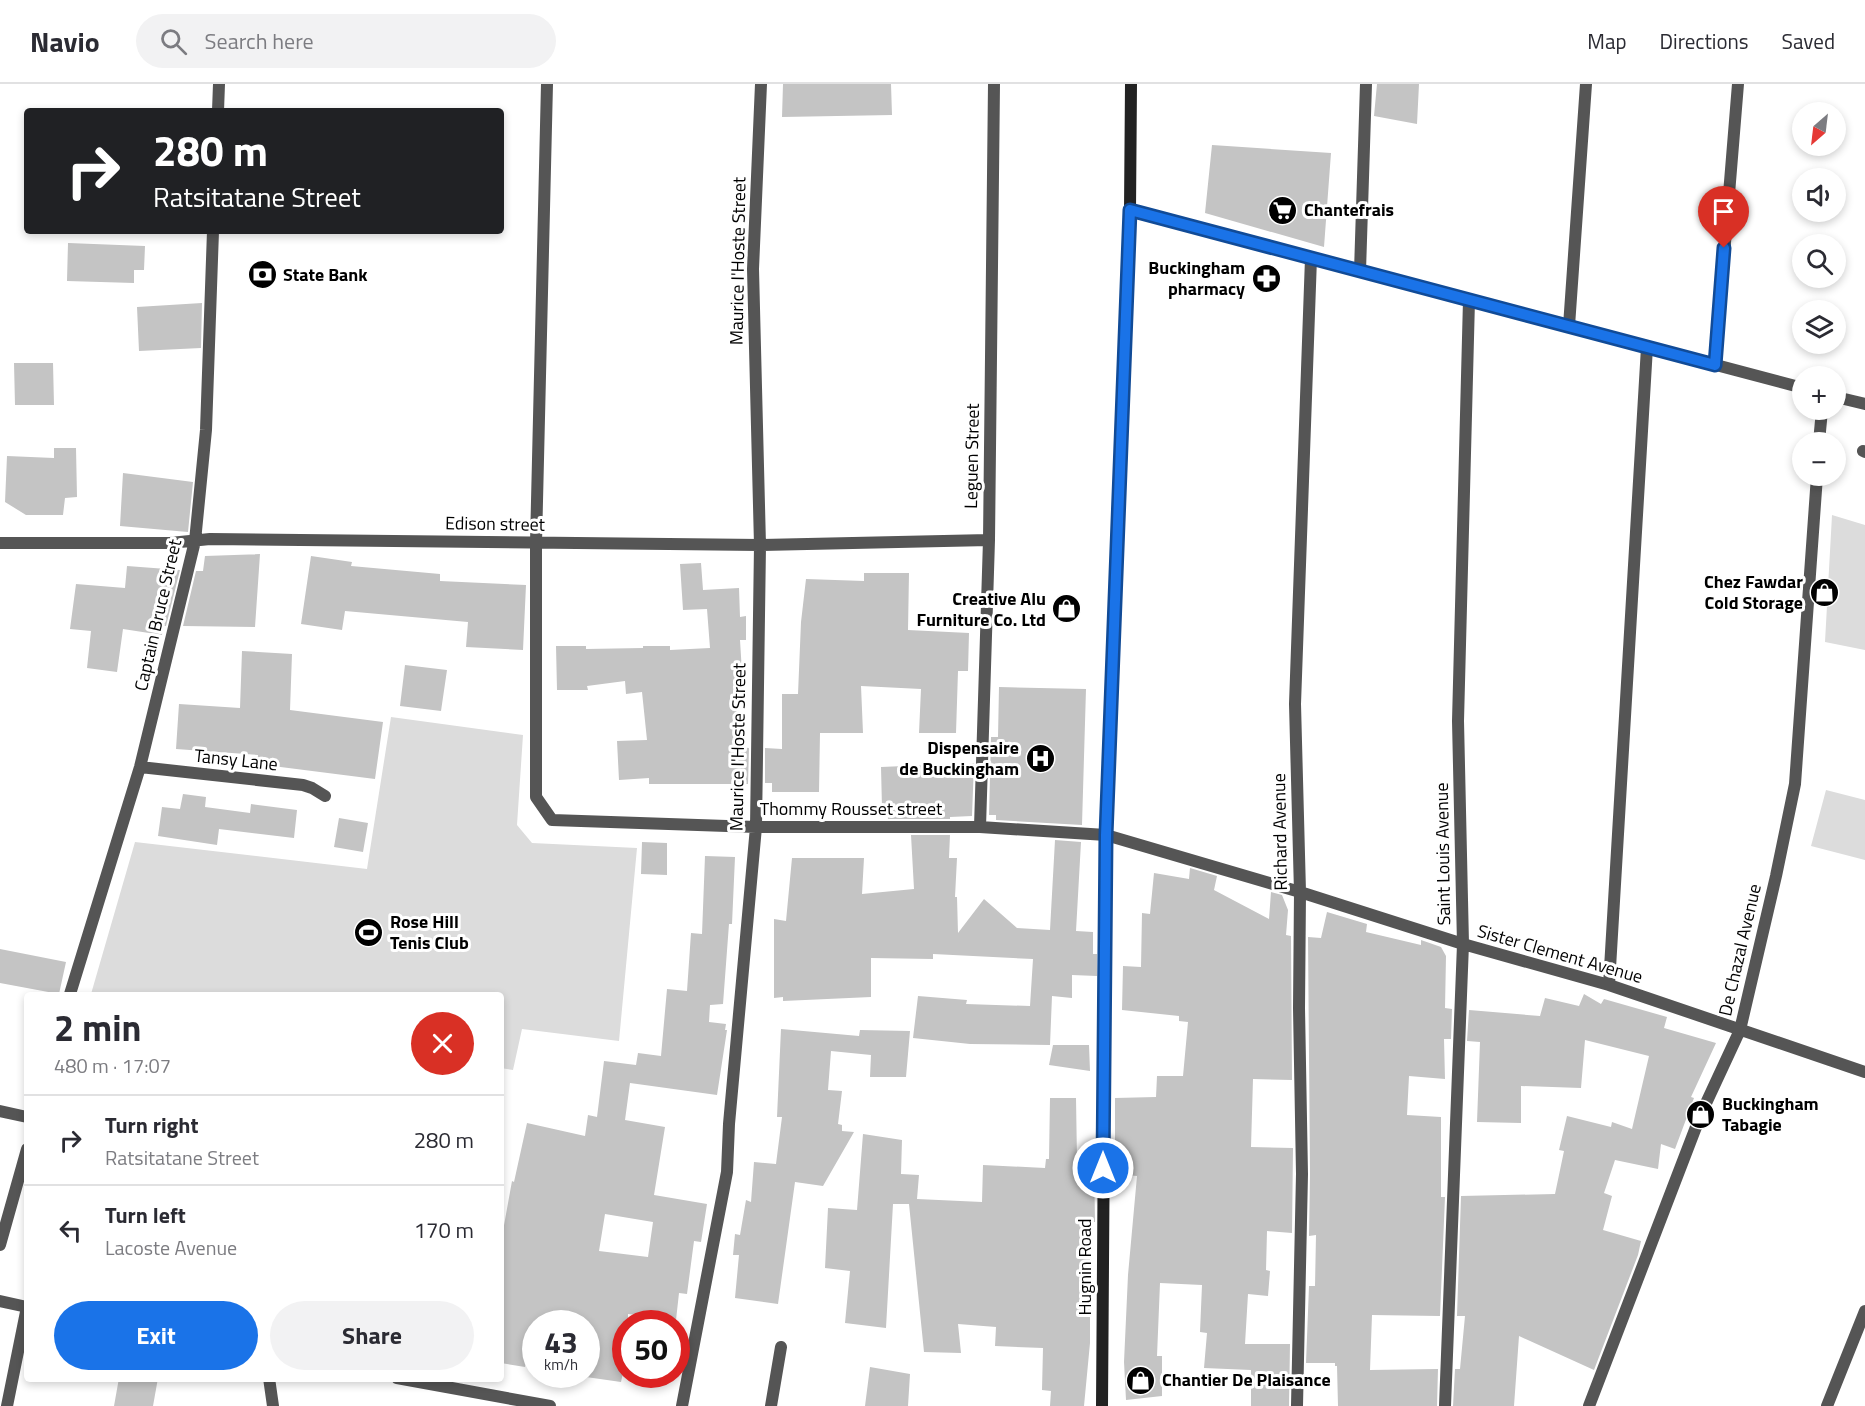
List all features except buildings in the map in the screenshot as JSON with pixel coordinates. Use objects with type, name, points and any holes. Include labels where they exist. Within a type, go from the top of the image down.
[{"type":"main road","name":"Hugnin Road","points":[[1102,1406],[1106,835],[1130,210],[1131,84]]},
{"type":"street","points":[[218,108],[219,84]]},
{"type":"street","points":[[536,543],[547,84]]},
{"type":"street","name":"Maurice I'Hoste Street","points":[[682,1406],[727,1172],[756,827],[760,545],[753,269],[762,84]]},
{"type":"street","name":"Leguen Street","points":[[980,828],[989,540],[994,84]]},
{"type":"street","points":[[1360,271],[1366,84]]},
{"type":"street","points":[[1569,326],[1586,84]]},
{"type":"street","points":[[1715,365],[1738,84]]},
{"type":"street","points":[[1130,210],[1792,385]]},
{"type":"street","name":"Captain Bruce Street","points":[[71,992],[140,767],[195,541],[206,430],[213,234]]},
{"type":"street","name":"Richard Avenue","points":[[1297,1406],[1302,1174],[1299,1008],[1300,892],[1295,704],[1311,258]]},
{"type":"street","name":"Saint Louis Avenue","points":[[1445,1406],[1463,944],[1458,721],[1469,300]]},
{"type":"street","points":[[1609,985],[1647,347]]},
{"type":"street","points":[[1846,399],[1865,404]]},
{"type":"street","name":"De Chazal Avenue","points":[[1590,1406],[1701,1114],[1740,1030],[1796,784],[1816,486]]},
{"type":"street","name":"Edison street","points":[[0,543],[170,543],[210,539],[760,545],[989,540]]},
{"type":"street","name":"Thommy Rousset street","points":[[536,543],[536,797],[552,820],[756,827],[980,828],[1106,835]]},
{"type":"street","name":"Tansy Lane","points":[[140,767],[303,785],[325,796]]},
{"type":"street","name":"Sister Clement Avenue","points":[[1106,835],[1300,892],[1463,944],[1609,985],[1865,1072]]},
{"type":"street","points":[[0,1111],[24,1116]]},
{"type":"street","points":[[0,1245],[24,1160]]},
{"type":"street","points":[[0,1296],[0,1301],[24,1306]]},
{"type":"street","points":[[1827,1406],[1865,1311]]},
{"type":"street","points":[[7,1406],[24,1322]]},
{"type":"street","points":[[771,1406],[781,1347]]},
{"type":"street","points":[[270,1382],[273,1406]]},
{"type":"street","points":[[451,1383],[550,1406]]},
{"type":"shaded area","points":[[1832,515],[1865,525],[1865,650],[1825,642]]},
{"type":"shaded area","name":"Rose Hill Tenis Club","points":[[391,717],[523,735],[517,825],[532,843],[637,848],[619,1041],[522,1029],[513,1070],[504,1068],[504,992],[92,992],[135,842],[367,869]]},
{"type":"shaded area","points":[[1826,790],[1865,800],[1865,860],[1811,846]]},
{"type":"place","name":"Chantefrais","points":[[1283,210]]},
{"type":"place","name":"State Bank","points":[[262,275]]},
{"type":"place","name":"Buckingham pharmacy","points":[[1266,278]]},
{"type":"place","name":"Chez Fawdar Cold Storage","points":[[1824,592]]},
{"type":"place","name":"Creative Alu Furniture Co. Ltd","points":[[1067,609]]},
{"type":"place","name":"Dispensaire de Buckingham","points":[[1040,758]]},
{"type":"place","name":"Rose Hill Tenis Club","points":[[369,932]]},
{"type":"place","name":"Buckingham Tabagie","points":[[1701,1114]]},
{"type":"place","name":"Chantier De Plaisance","points":[[1141,1380]]},
{"type":"route","points":[[1103,1168],[1106,835],[1130,210],[1715,365],[1724,248]]}]
